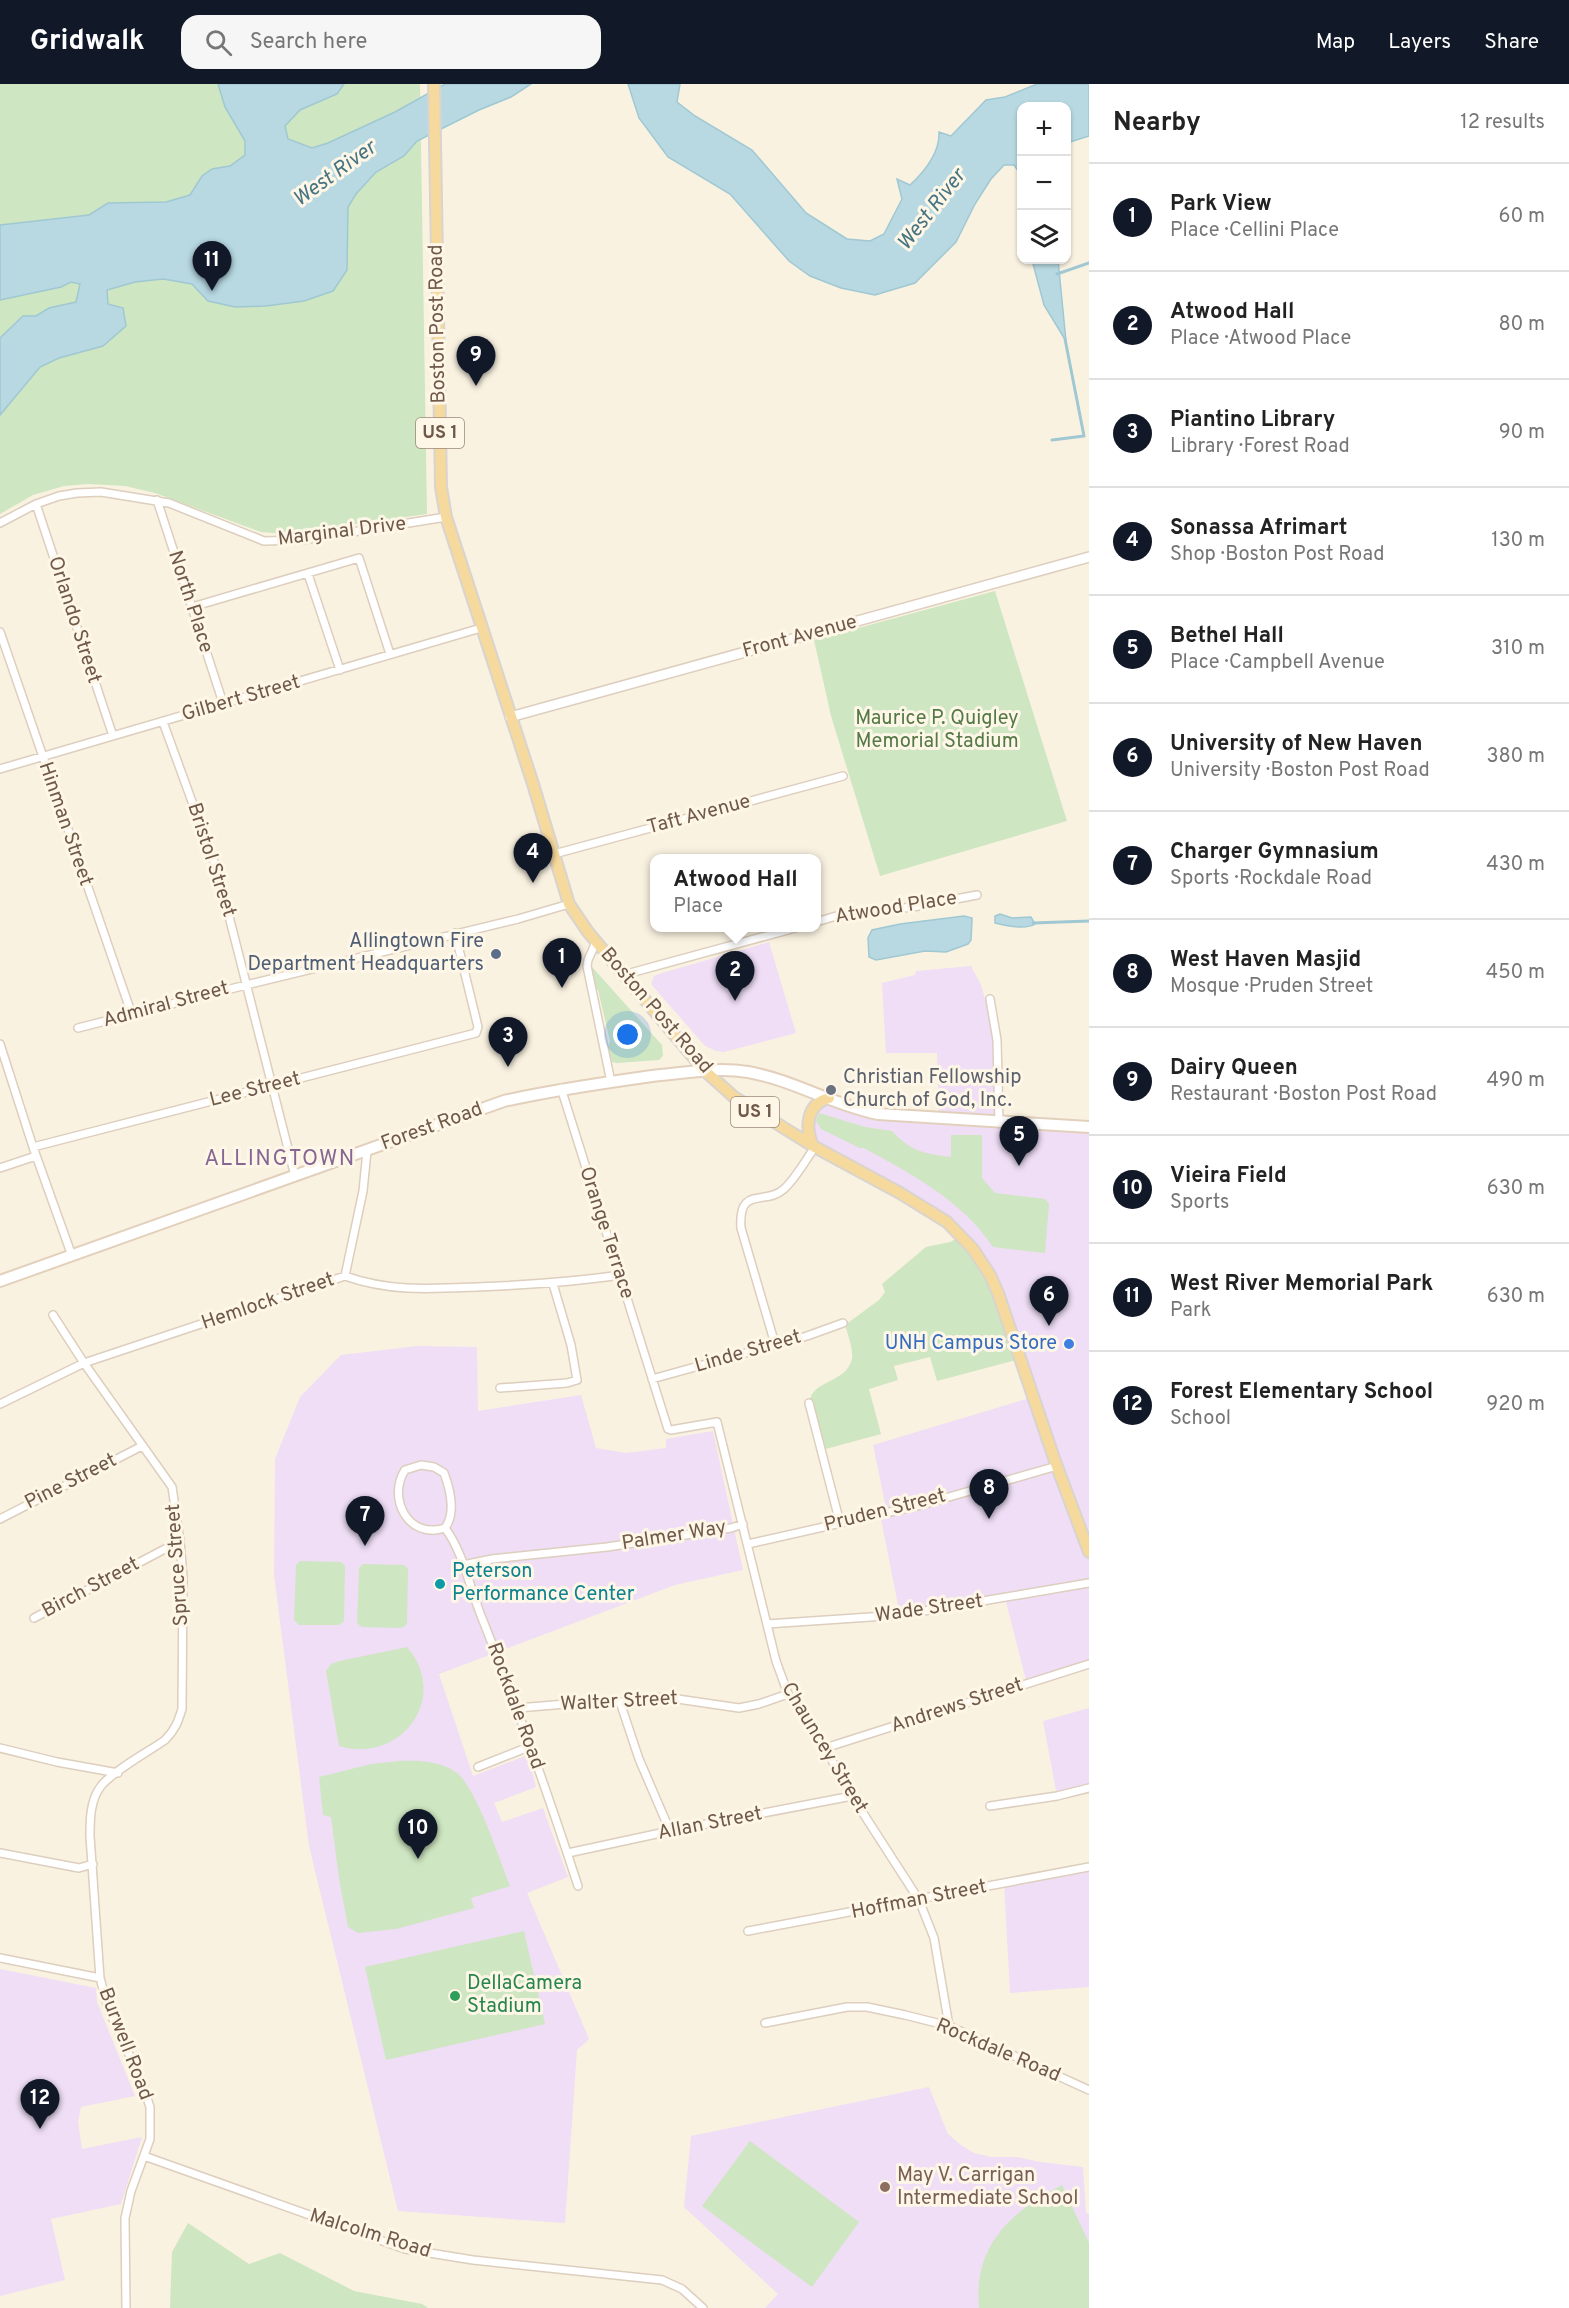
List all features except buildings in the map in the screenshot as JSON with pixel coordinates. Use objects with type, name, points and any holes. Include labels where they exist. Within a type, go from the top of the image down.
[{"type":"main road","name":"Boston Post Road","points":[[434,84],[441,487],[446,517],[533,784],[569,904],[596,942],[704,1070],[734,1097],[814,1146],[928,1209],[947,1222],[973,1249],[990,1275],[998,1293],[1089,1552]]},
{"type":"main road","name":"Forest Road","points":[[0,1281],[504,1101],[561,1088],[704,1070],[746,1072],[789,1082],[858,1110],[878,1114],[1089,1127]]},
{"type":"main road","points":[[814,1146],[808,1131],[809,1116],[817,1104],[828,1098]]},
{"type":"street","name":"Marginal Drive","points":[[0,523],[36,504],[77,493],[101,492],[157,500],[264,541],[303,540],[446,517]]},
{"type":"street","name":"North Place","points":[[157,500],[223,703]]},
{"type":"street","name":"Orlando Street","points":[[36,504],[113,736]]},
{"type":"street","name":"Front Avenue","points":[[510,717],[1089,557]]},
{"type":"street","points":[[192,607],[359,558],[390,654]]},
{"type":"street","points":[[308,574],[339,670]]},
{"type":"street","name":"Gilbert Street","points":[[0,769],[481,628]]},
{"type":"street","name":"Hinman Street","points":[[0,632],[132,1015]]},
{"type":"street","name":"Bristol Street","points":[[163,722],[218,873],[295,1176]]},
{"type":"street","name":"Taft Avenue","points":[[554,854],[843,776]]},
{"type":"street","name":"Atwood Place","points":[[821,921],[843,914],[913,907],[977,895]]},
{"type":"street","name":"Admiral Street","points":[[78,1028],[518,919],[569,904]]},
{"type":"street","points":[[623,975],[777,932]]},
{"type":"street","name":"Lee Street","points":[[33,1147],[476,1033],[478,1027],[455,933]]},
{"type":"street","points":[[596,942],[587,966],[610,1082]]},
{"type":"street","points":[[990,999],[997,1040],[999,1123]]},
{"type":"street","points":[[0,1044],[36,1156],[72,1256]]},
{"type":"street","name":"Orange Terrace","points":[[561,1088],[652,1378]]},
{"type":"street","points":[[775,1344],[741,1228],[742,1213],[751,1200],[776,1194],[786,1187],[814,1146]]},
{"type":"street","points":[[345,1276],[363,1191],[367,1151]]},
{"type":"street","points":[[0,1168],[36,1156]]},
{"type":"street","name":"Hemlock Street","points":[[0,1404],[84,1364],[345,1276],[368,1284],[408,1290],[553,1284],[620,1275]]},
{"type":"street","points":[[500,1388],[567,1383],[577,1380],[571,1345],[553,1284]]},
{"type":"street","name":"Spruce Street","points":[[53,1315],[84,1364],[172,1487],[180,1541],[184,1619],[182,1709]]},
{"type":"street","name":"Linde Street","points":[[652,1378],[843,1323]]},
{"type":"street","name":"Chauncey Street","points":[[652,1378],[668,1429],[717,1422],[776,1661],[788,1694],[825,1748],[852,1796],[919,1900],[934,1938],[949,2026]]},
{"type":"street","points":[[809,1402],[840,1523]]},
{"type":"street","name":"Pine Street","points":[[0,1519],[142,1446]]},
{"type":"street","points":[[421,1465],[434,1467],[444,1473],[451,1504],[451,1515],[445,1528],[425,1530],[408,1521],[399,1496],[400,1478],[405,1470],[421,1465]]},
{"type":"street","name":"Pruden Street","points":[[748,1544],[921,1505],[1057,1466]]},
{"type":"street","name":"Palmer Way","points":[[463,1565],[492,1559],[648,1541],[743,1524]]},
{"type":"street","name":"Rockdale Road","points":[[445,1528],[454,1539],[518,1708],[578,1886]]},
{"type":"street","name":"Birch Street","points":[[34,1618],[180,1541]]},
{"type":"street","name":"Wade Street","points":[[767,1624],[900,1615],[1089,1583]]},
{"type":"street","name":"Andrews Street","points":[[825,1748],[1089,1664]]},
{"type":"street","name":"Walter Street","points":[[518,1708],[589,1702],[620,1702],[664,1696],[740,1708],[788,1694]]},
{"type":"street","points":[[620,1702],[639,1759],[670,1831]]},
{"type":"street","name":"Burwell Road","points":[[126,2308],[125,2218],[131,2191],[150,2139],[150,2107],[147,2095],[108,2008],[100,1978],[90,1829],[93,1801],[101,1785],[165,1740],[174,1731],[182,1709]]},
{"type":"street","points":[[478,1767],[531,1746]]},
{"type":"street","points":[[0,1748],[57,1762],[118,1773]]},
{"type":"street","points":[[990,1806],[1057,1796],[1089,1788]]},
{"type":"street","name":"Allan Street","points":[[568,1853],[852,1796]]},
{"type":"street","points":[[0,1853],[79,1868],[93,1864]]},
{"type":"street","name":"Hoffman Street","points":[[748,1931],[1089,1867]]},
{"type":"street","points":[[0,1958],[100,1978]]},
{"type":"street","name":"Rockdale Road","points":[[765,2023],[847,2007],[867,2007],[949,2026],[1089,2090]]},
{"type":"street","name":"Malcolm Road","points":[[144,2156],[405,2249],[450,2257],[662,2280],[674,2284],[703,2308]]},
{"type":"shaded area","points":[[769,942],[796,1033],[724,1052],[716,1051],[705,1046],[651,984],[654,976],[662,973]]},
{"type":"shaded area","points":[[971,966],[981,985],[997,1040],[999,1123],[1089,1127],[1089,1664],[1027,1684],[1005,1598],[900,1615],[880,1514],[887,1513],[873,1445],[1033,1397],[962,1236],[813,1146],[808,1131],[821,1101],[858,1110],[939,1118],[937,1053],[886,1053],[882,983],[915,975],[916,971]]},
{"type":"shaded area","points":[[417,1346],[477,1347],[478,1411],[581,1395],[596,1448],[626,1453],[666,1448],[666,1439],[713,1431],[743,1570],[675,1585],[439,1674],[473,1776],[528,1755],[536,1787],[494,1803],[502,1822],[543,1808],[568,1877],[527,1893],[589,2039],[577,2050],[565,2223],[398,2211],[309,1846],[274,1575],[275,1459],[300,1397],[341,1355]]},
{"type":"shaded area","points":[[1089,1708],[1089,1788],[1057,1796],[1043,1721]]},
{"type":"shaded area","points":[[1089,1867],[1089,1987],[1010,1993],[1004,1884]]},
{"type":"shaded area","points":[[0,1969],[96,1988],[97,2002],[135,2096],[81,2107],[78,2122],[82,2149],[142,2137],[121,2204],[51,2219],[65,2280],[0,2296]]},
{"type":"shaded area","name":"May V. Carrigan Intermediate School","points":[[929,2087],[948,2134],[974,2153],[991,2157],[1017,2157],[1083,2167],[1086,2213],[1089,2214],[1089,2308],[765,2308],[778,2294],[684,2207],[691,2136]]},
{"type":"green space","points":[[0,84],[420,84],[427,514],[286,534],[261,532],[155,493],[125,486],[88,484],[64,486],[33,495],[0,514]]},
{"type":"green space","name":"Maurice P. Quigley Memorial Stadium","points":[[995,591],[1067,821],[880,876],[831,716],[814,640]]},
{"type":"green space","points":[[592,967],[662,1045],[663,1056],[659,1060],[612,1062],[608,1047],[610,1041],[598,990],[594,987],[590,968]]},
{"type":"green space","points":[[819,1113],[865,1127],[892,1131],[912,1147],[942,1156],[951,1157],[951,1135],[982,1135],[982,1178],[995,1193],[1045,1199],[1049,1204],[1045,1253],[993,1247],[966,1215],[934,1190],[864,1148],[821,1129],[816,1121]]},
{"type":"green space","points":[[962,1236],[982,1262],[1020,1359],[937,1381],[930,1357],[894,1366],[898,1380],[869,1389],[881,1434],[822,1450],[812,1416],[811,1396],[815,1390],[836,1378],[849,1366],[852,1350],[845,1325],[879,1300],[885,1292],[882,1284],[926,1247],[950,1242]]},
{"type":"green space","points":[[300,1561],[341,1562],[345,1566],[344,1621],[339,1625],[299,1625],[294,1620],[296,1565]]},
{"type":"green space","points":[[363,1564],[404,1565],[408,1569],[407,1624],[402,1628],[362,1627],[357,1623],[359,1568]]},
{"type":"green space","points":[[407,1647],[419,1667],[424,1687],[421,1706],[412,1723],[399,1736],[382,1746],[361,1749],[339,1746],[326,1671],[331,1664],[340,1661]]},
{"type":"green space","points":[[422,1761],[444,1766],[457,1773],[465,1781],[480,1809],[510,1886],[471,1898],[474,1908],[396,1929],[358,1933],[348,1927],[331,1817],[323,1815],[319,1777],[371,1764]]},
{"type":"green space","name":"DellaCamera Stadium","points":[[524,1931],[545,2024],[386,2060],[365,1967]]},
{"type":"green space","points":[[750,2141],[859,2222],[812,2287],[702,2206]]},
{"type":"green space","points":[[1062,2185],[1089,2243],[1089,2308],[979,2308],[982,2266],[999,2233],[1027,2207]]},
{"type":"green space","points":[[188,2223],[249,2264],[280,2253],[354,2291],[422,2304],[428,2308],[170,2308],[172,2252]]},
{"type":"water","name":"West River","points":[[218,84],[344,84],[337,94],[300,110],[285,126],[288,139],[312,148],[395,112],[445,84],[531,84],[511,97],[417,141],[404,156],[376,172],[356,194],[348,207],[347,270],[333,291],[304,301],[235,307],[208,301],[192,284],[163,279],[135,282],[107,290],[108,304],[123,308],[126,326],[103,346],[59,358],[40,367],[0,415],[0,338],[23,316],[36,316],[49,308],[76,302],[80,284],[71,282],[61,287],[0,300],[0,225],[89,215],[108,203],[166,202],[190,195],[202,176],[212,169],[230,166],[245,155],[245,141],[225,107]]},
{"type":"water","name":"West River","points":[[628,84],[680,84],[677,102],[695,116],[752,150],[806,213],[847,239],[870,241],[884,234],[902,199],[897,179],[910,185],[921,174],[937,147],[939,132],[951,136],[986,100],[1005,97],[1037,84],[1089,84],[1089,136],[1071,142],[1071,102],[1017,102],[1017,169],[1014,165],[1004,165],[991,179],[975,204],[956,242],[915,283],[875,295],[841,288],[810,276],[789,261],[730,194],[668,157],[639,118]]},
{"type":"water","points":[[1033,264],[1058,264],[1066,341],[1044,305]]},
{"type":"water","points":[[1000,914],[1012,918],[1031,917],[1035,924],[1022,927],[995,923],[995,916]]},
{"type":"water","points":[[964,916],[972,918],[971,940],[968,944],[946,952],[925,951],[876,960],[869,957],[868,938],[872,930]]},
{"type":"waterway","points":[[1057,274],[1089,263]]},
{"type":"waterway","points":[[1052,440],[1084,436],[1065,339]]},
{"type":"waterway","points":[[1033,923],[1089,921]]},
{"type":"place","name":"West River Memorial Park","points":[[212,291]]},
{"type":"place","name":"Dairy Queen","points":[[476,386]]},
{"type":"place","name":"Sonassa Afrimart","points":[[533,883]]},
{"type":"place","name":"Allingtown Fire Department Headquarters","points":[[496,954]]},
{"type":"place","name":"Park View","points":[[562,988]]},
{"type":"place","name":"Atwood Hall","points":[[735,1001]]},
{"type":"place","name":"Piantino Library","points":[[508,1067]]},
{"type":"place","name":"Christian Fellowship Church of God, Inc.","points":[[831,1090]]},
{"type":"place","name":"Bethel Hall","points":[[1019,1166]]},
{"type":"place","name":"University of New Haven","points":[[1049,1326]]},
{"type":"place","name":"UNH Campus Store","points":[[1069,1344]]},
{"type":"place","name":"West Haven Masjid","points":[[989,1519]]},
{"type":"place","name":"Charger Gymnasium","points":[[365,1546]]},
{"type":"place","name":"Peterson Performance Center","points":[[440,1584]]},
{"type":"place","name":"Vieira Field","points":[[418,1859]]},
{"type":"place","name":"DellaCamera Stadium","points":[[455,1996]]},
{"type":"place","name":"Forest Elementary School","points":[[40,2129]]},
{"type":"place","name":"May V. Carrigan Intermediate School","points":[[885,2187]]},
{"type":"district","name":"ALLINGTOWN","points":[[280,1159]]}]
